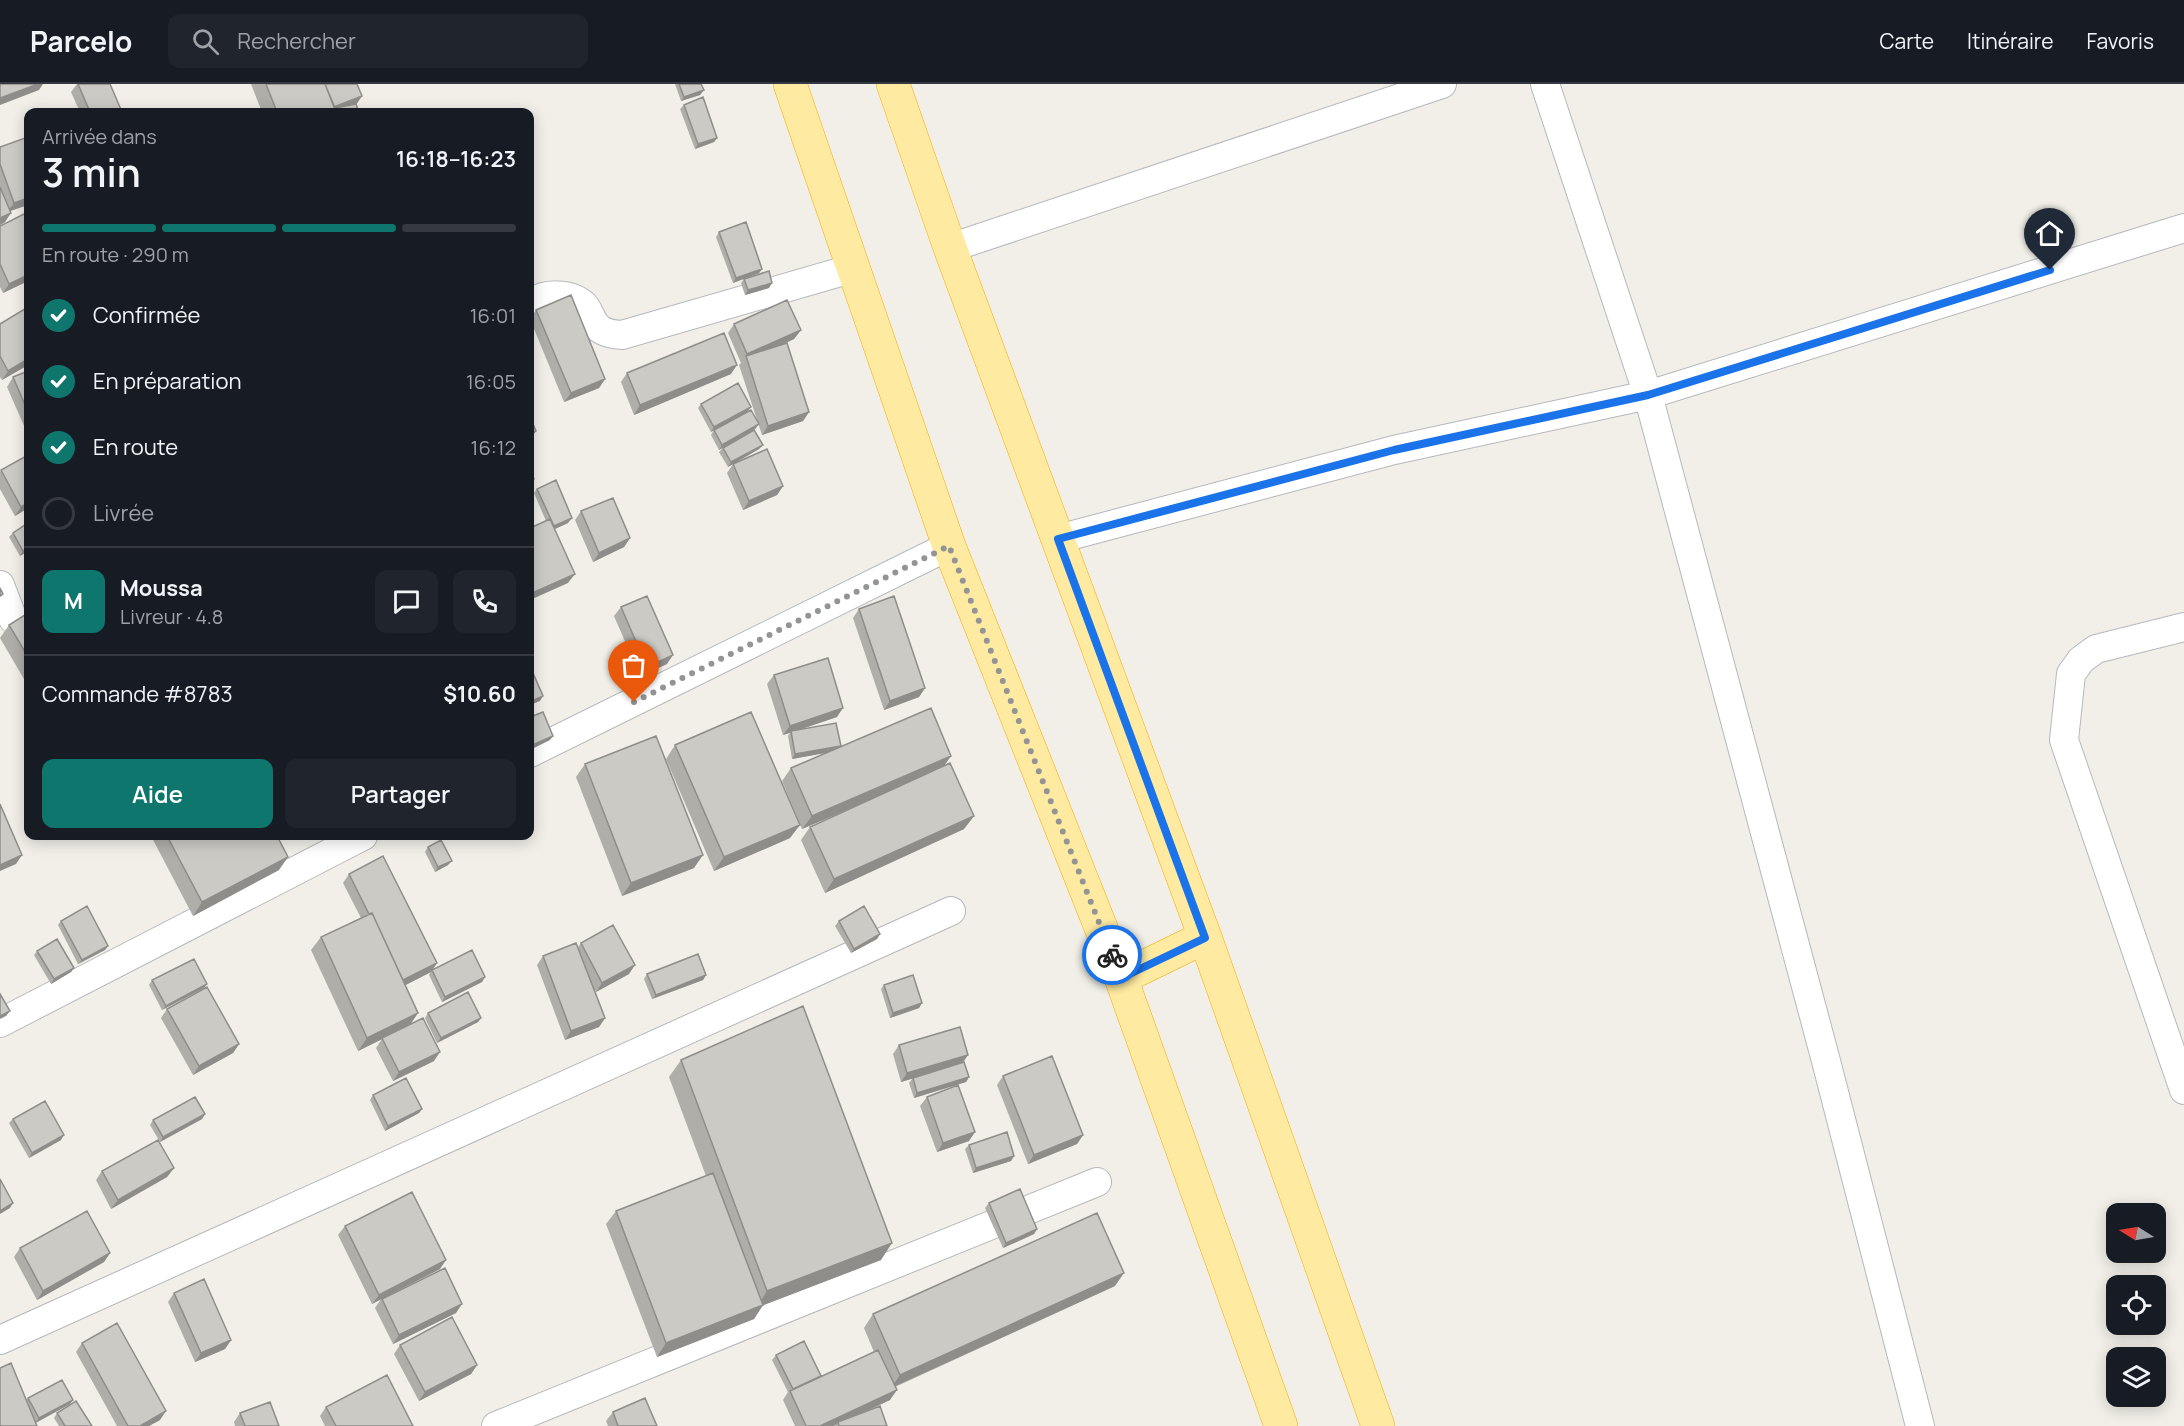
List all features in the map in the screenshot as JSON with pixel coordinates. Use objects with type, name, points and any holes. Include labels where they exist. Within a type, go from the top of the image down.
[{"type":"highway","points":[[790,84],[949,546],[1121,978],[1281,1426]]},
{"type":"highway","points":[[894,84],[950,248],[1205,938],[1378,1426]]},
{"type":"highway","points":[[1121,978],[1205,938]]},
{"type":"street","points":[[950,248],[1442,84]]},
{"type":"street","points":[[1545,84],[1648,395],[1826,1061],[1920,1426]]},
{"type":"street","points":[[1058,539],[1394,450],[1648,395],[2184,228]]},
{"type":"street","points":[[534,300],[556,296],[573,298],[585,306],[595,325],[608,334],[622,335],[854,268]]},
{"type":"street","points":[[534,751],[949,546]]},
{"type":"street","points":[[0,585],[14,618]]},
{"type":"street","points":[[2184,627],[2096,649],[2081,660],[2071,674],[2064,740],[2184,1090]]},
{"type":"street","points":[[0,1023],[355,840]]},
{"type":"street","points":[[0,1340],[951,911]]},
{"type":"street","points":[[496,1426],[1097,1182]]},
{"type":"building","points":[[0,84],[38,84],[0,98]]},
{"type":"building","points":[[78,84],[110,84],[120,108],[88,108]]},
{"type":"building","points":[[266,84],[325,84],[335,108],[275,108]]},
{"type":"building","points":[[325,84],[357,84],[362,96],[334,107]]},
{"type":"building","points":[[679,84],[701,84],[704,90],[684,97]]},
{"type":"building","points":[[703,97],[717,138],[698,144],[684,105]]},
{"type":"building","points":[[356,104],[358,108],[335,108]]},
{"type":"building","points":[[24,138],[24,199],[14,203],[0,164],[0,147]]},
{"type":"building","points":[[0,187],[11,213],[0,218]]},
{"type":"building","points":[[24,214],[24,277],[9,284],[0,264],[0,226]]},
{"type":"building","points":[[746,222],[762,269],[736,278],[719,232]]},
{"type":"building","points":[[769,271],[772,283],[748,290],[744,279]]},
{"type":"building","points":[[571,295],[605,379],[571,393],[536,310]]},
{"type":"building","points":[[787,300],[801,330],[747,354],[734,324]]},
{"type":"building","points":[[24,309],[24,361],[8,371],[0,356],[0,324]]},
{"type":"building","points":[[724,333],[737,365],[640,405],[627,373]]},
{"type":"building","points":[[787,343],[809,412],[768,426],[746,356]]},
{"type":"building","points":[[24,373],[24,403],[13,377]]},
{"type":"building","points":[[738,383],[751,407],[714,427],[701,404]]},
{"type":"building","points":[[751,410],[759,424],[722,445],[714,430]]},
{"type":"building","points":[[754,430],[763,445],[731,462],[723,448]]},
{"type":"building","points":[[767,449],[783,486],[749,501],[733,464]]},
{"type":"building","points":[[24,457],[24,505],[21,507],[1,470]]},
{"type":"building","points":[[556,480],[572,518],[554,526],[537,489]]},
{"type":"building","points":[[613,498],[630,538],[599,553],[581,511]]},
{"type":"building","points":[[550,519],[575,574],[534,592],[534,526]]},
{"type":"building","points":[[24,526],[23,551],[13,533]]},
{"type":"building","points":[[647,596],[673,655],[647,667],[621,607]]},
{"type":"building","points":[[894,596],[925,688],[890,701],[859,609]]},
{"type":"building","points":[[24,616],[24,650],[9,625]]},
{"type":"building","points":[[828,658],[843,708],[790,726],[774,675]]},
{"type":"building","points":[[534,675],[543,696],[534,700]]},
{"type":"building","points":[[931,708],[951,756],[812,816],[791,768]]},
{"type":"building","points":[[543,712],[553,736],[534,744],[534,715]]},
{"type":"building","points":[[751,712],[800,825],[724,857],[675,745]]},
{"type":"building","points":[[836,723],[841,746],[795,754],[791,731]]},
{"type":"building","points":[[656,736],[703,855],[631,883],[585,764]]},
{"type":"building","points":[[950,763],[974,816],[834,879],[810,827]]},
{"type":"building","points":[[0,804],[22,855],[0,865]]},
{"type":"building","points":[[169,840],[279,840],[288,857],[202,902]]},
{"type":"building","points":[[441,840],[452,861],[438,867],[428,847]]},
{"type":"building","points":[[383,856],[437,963],[403,980],[372,913],[369,914],[349,874]]},
{"type":"building","points":[[87,906],[108,946],[82,960],[61,921]]},
{"type":"building","points":[[864,906],[880,934],[854,949],[839,921]]},
{"type":"building","points":[[372,913],[418,1013],[367,1038],[321,937]]},
{"type":"building","points":[[613,925],[635,965],[602,983],[581,943]]},
{"type":"building","points":[[57,939],[74,968],[54,979],[37,951]]},
{"type":"building","points":[[576,943],[605,1018],[571,1031],[543,956]]},
{"type":"building","points":[[472,950],[485,977],[445,997],[432,970]]},
{"type":"building","points":[[698,954],[706,975],[656,995],[647,974]]},
{"type":"building","points":[[194,959],[207,984],[166,1006],[152,980]]},
{"type":"building","points":[[913,975],[922,1003],[893,1013],[884,985]]},
{"type":"building","points":[[207,987],[239,1044],[199,1066],[167,1009]]},
{"type":"building","points":[[468,992],[481,1018],[441,1038],[428,1013]]},
{"type":"building","points":[[0,994],[10,1011],[0,1016]]},
{"type":"building","points":[[803,1006],[892,1243],[767,1291],[681,1060]]},
{"type":"building","points":[[423,1018],[440,1052],[399,1072],[382,1038]]},
{"type":"building","points":[[960,1027],[968,1055],[907,1073],[899,1045]]},
{"type":"building","points":[[1052,1056],[1083,1135],[1034,1155],[1003,1076]]},
{"type":"building","points":[[964,1062],[969,1077],[917,1093],[913,1078]]},
{"type":"building","points":[[406,1078],[422,1109],[388,1126],[373,1095]]},
{"type":"building","points":[[958,1085],[975,1132],[943,1143],[927,1097]]},
{"type":"building","points":[[195,1097],[205,1114],[163,1137],[153,1120]]},
{"type":"building","points":[[45,1101],[64,1135],[32,1153],[13,1119]]},
{"type":"building","points":[[1007,1132],[1014,1156],[976,1168],[969,1145]]},
{"type":"building","points":[[158,1140],[174,1168],[118,1200],[102,1171]]},
{"type":"building","points":[[713,1173],[763,1305],[666,1343],[616,1211]]},
{"type":"building","points":[[0,1179],[13,1203],[0,1211]]},
{"type":"building","points":[[1020,1189],[1037,1229],[1006,1243],[989,1203]]},
{"type":"building","points":[[412,1192],[446,1260],[379,1295],[345,1226]]},
{"type":"building","points":[[87,1211],[110,1253],[43,1291],[20,1248]]},
{"type":"building","points":[[1097,1213],[1124,1273],[900,1375],[873,1314]]},
{"type":"building","points":[[445,1268],[462,1304],[399,1335],[382,1299]]},
{"type":"building","points":[[204,1279],[231,1340],[201,1353],[174,1293]]},
{"type":"building","points":[[452,1317],[477,1365],[425,1392],[400,1345]]},
{"type":"building","points":[[117,1323],[166,1411],[140,1426],[128,1426],[82,1343]]},
{"type":"building","points":[[804,1341],[821,1376],[793,1389],[776,1355]]},
{"type":"building","points":[[878,1350],[897,1390],[820,1426],[806,1426],[790,1391]]},
{"type":"building","points":[[11,1363],[37,1426],[0,1426],[0,1368]]},
{"type":"building","points":[[387,1375],[413,1426],[336,1426],[326,1407]]},
{"type":"building","points":[[62,1380],[73,1400],[39,1418],[28,1398]]},
{"type":"building","points":[[645,1398],[657,1426],[618,1426],[613,1412]]},
{"type":"building","points":[[76,1401],[92,1426],[65,1426],[57,1413]]},
{"type":"building","points":[[270,1402],[279,1426],[245,1426],[240,1413]]},
{"type":"building","points":[[880,1406],[887,1426],[839,1426],[838,1422]]},
{"type":"way so far","points":[[634,702],[949,546],[1112,955]]},
{"type":"route","points":[[1112,955],[1121,978],[1205,938],[1058,539],[1394,450],[1648,395],[2050,270]]}]
